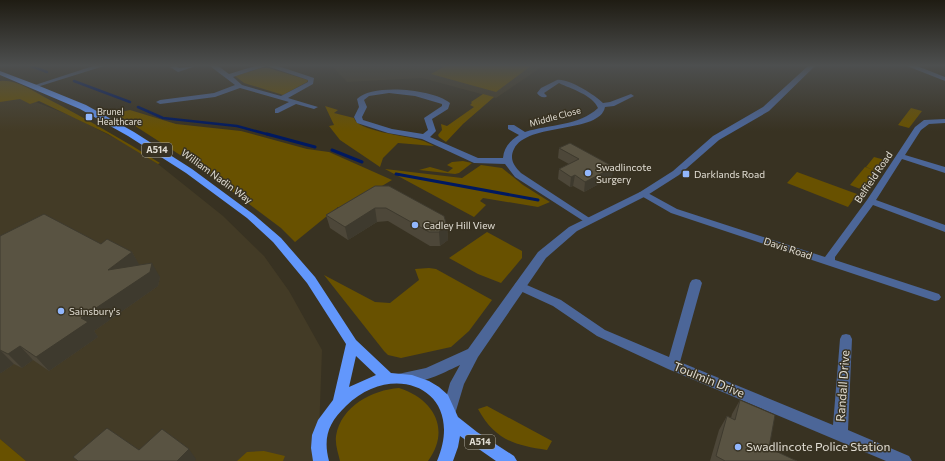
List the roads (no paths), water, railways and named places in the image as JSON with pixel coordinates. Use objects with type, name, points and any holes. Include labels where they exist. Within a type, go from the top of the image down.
[{"type":"main road","name":"William Nadin Way","points":[[38,88],[83,107],[131,134],[189,171],[250,216],[277,240],[311,280],[352,344],[388,378]]},
{"type":"main road","points":[[339,403],[352,344]]},
{"type":"main road","points":[[321,461],[318,446],[321,430],[328,416],[339,403],[374,381],[388,378],[403,378],[417,381],[440,396],[451,415],[453,439],[446,461]]},
{"type":"main road","name":"A514","points":[[451,415],[472,437],[509,461]]},
{"type":"street","points":[[160,102],[215,95],[236,88]]},
{"type":"street","points":[[245,88],[314,107]]},
{"type":"street","points":[[282,98],[302,88]]},
{"type":"street","name":"Middle Close","points":[[544,96],[540,93],[546,88]]},
{"type":"street","name":"Middle Close","points":[[506,161],[509,149],[518,138],[587,119],[597,114],[601,110],[602,105],[596,98],[573,88]]},
{"type":"street","points":[[451,415],[457,384],[473,353],[542,255],[573,229],[643,194],[676,173],[716,138],[766,108],[788,88]]},
{"type":"street","points":[[424,137],[432,131],[428,118],[445,107],[446,103],[404,92],[367,94],[360,99],[363,107],[358,117],[360,121],[391,131],[424,137],[454,156],[477,161],[506,161],[518,175],[588,221]]},
{"type":"street","points":[[602,105],[611,104],[631,96]]},
{"type":"street","points":[[173,109],[174,100]]},
{"type":"street","points":[[278,111],[294,102]]},
{"type":"street","name":"Belfield Road","points":[[829,261],[830,256],[871,201],[918,129],[927,122],[945,121]]},
{"type":"street","name":"Middle Close","points":[[511,127],[525,135]]},
{"type":"street","points":[[901,156],[945,170]]},
{"type":"street","name":"Davis Road","points":[[643,194],[674,211],[935,297]]},
{"type":"street","points":[[871,201],[945,229]]},
{"type":"street","points":[[673,365],[696,283]]},
{"type":"street","name":"Toulmin Drive","points":[[520,286],[557,303],[601,333],[673,365],[904,461]]},
{"type":"street","name":"Randall Drive","points":[[840,434],[846,339]]},
{"type":"street","points":[[403,378],[428,373],[473,353]]},
{"type":"waterway","points":[[91,88],[130,102]]},
{"type":"waterway","points":[[138,107],[163,118],[237,126],[270,135]]},
{"type":"waterway","points":[[267,134],[315,147]]},
{"type":"waterway","points":[[332,150],[362,162]]},
{"type":"waterway","points":[[396,174],[538,200]]},
{"type":"place","name":"Brunel Healthcare","points":[[89,117]]},
{"type":"place","name":"Swadlincote Surgery","points":[[588,173]]},
{"type":"place","name":"Darklands Road","points":[[686,174]]},
{"type":"place","name":"Cadley Hill View","points":[[415,225]]},
{"type":"place","name":"Sainsbury's","points":[[61,311]]},
{"type":"place","name":"Swadlincote Police Station","points":[[738,447]]}]
